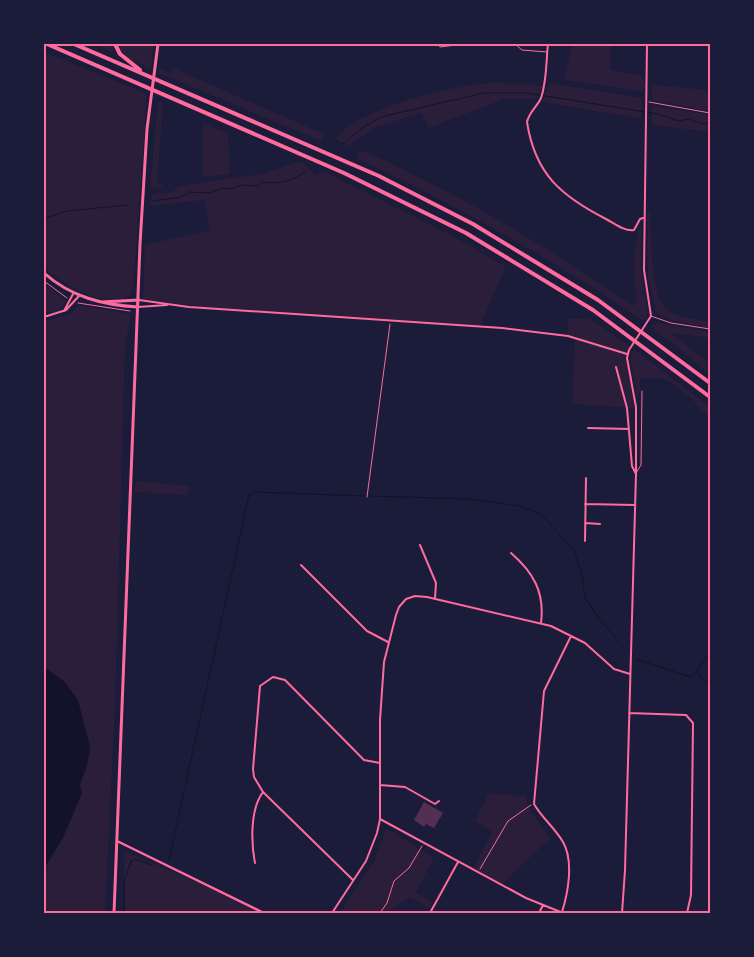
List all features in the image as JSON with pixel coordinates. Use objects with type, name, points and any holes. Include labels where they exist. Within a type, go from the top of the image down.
[{"type":"highway","points":[[47,44],[344,173],[466,232],[593,310],[710,397]]},
{"type":"highway","points":[[74,44],[379,176],[473,224],[537,261],[606,305],[710,383]]},
{"type":"highway","points":[[115,44],[120,54],[146,75]]},
{"type":"main road","points":[[114,913],[145,156],[150,99],[158,44]]},
{"type":"main road","points":[[44,273],[79,296],[108,305],[138,307]]},
{"type":"main road","points":[[101,302],[139,300]]},
{"type":"street","points":[[548,44],[543,91],[529,116],[528,122],[541,165],[550,181],[582,206],[630,231],[637,228],[640,219],[644,218]]},
{"type":"street","points":[[622,913],[625,878],[636,474],[636,407],[627,354],[648,324],[651,316],[645,281],[644,218],[647,44]]},
{"type":"street","points":[[64,311],[74,293]]},
{"type":"street","points":[[44,317],[69,309],[79,296]]},
{"type":"street","points":[[139,300],[167,305],[471,325],[568,336],[627,354]]},
{"type":"street","points":[[138,307],[167,305]]},
{"type":"street","points":[[616,367],[628,408],[632,466],[636,474]]},
{"type":"street","points":[[588,428],[629,429]]},
{"type":"street","points":[[585,541],[586,478]]},
{"type":"street","points":[[585,504],[635,505]]},
{"type":"street","points":[[585,523],[600,524]]},
{"type":"street","points":[[420,545],[436,582],[435,599]]},
{"type":"street","points":[[511,553],[530,571],[538,585],[542,600],[541,623]]},
{"type":"street","points":[[301,565],[367,631],[388,642]]},
{"type":"street","points":[[332,913],[372,851],[380,819],[384,662],[388,642],[401,604],[415,596],[541,623],[572,636],[592,649],[614,669],[630,674]]},
{"type":"street","points":[[380,819],[526,898],[563,913],[566,897],[567,852],[563,841],[534,804],[544,691],[572,636]]},
{"type":"street","points":[[353,880],[263,792],[254,777],[252,769],[258,696],[264,682],[273,677],[285,680],[364,760],[380,763]]},
{"type":"street","points":[[629,713],[686,715],[693,722],[691,895],[687,913]]},
{"type":"street","points":[[380,785],[402,786],[435,804],[439,801]]},
{"type":"street","points":[[255,863],[253,851],[255,809],[263,792]]},
{"type":"street","points":[[117,840],[264,913]]},
{"type":"street","points":[[430,913],[458,862]]},
{"type":"street","points":[[539,913],[543,905]]},
{"type":"lane","points":[[439,44],[440,46],[465,44]]},
{"type":"lane","points":[[515,44],[522,50],[547,52]]},
{"type":"lane","points":[[651,316],[671,323],[710,329]]},
{"type":"lane","points":[[636,474],[641,465],[642,391]]},
{"type":"path","points":[[646,102],[710,113]]},
{"type":"path","points":[[44,281],[68,299]]},
{"type":"path","points":[[77,303],[130,311]]},
{"type":"path","points":[[367,497],[390,320]]},
{"type":"path","points":[[478,873],[508,821],[534,804]]},
{"type":"path","points":[[380,913],[387,904],[394,881],[409,868],[423,843]]},
{"type":"shaded area","points":[[94,44],[113,44],[114,53]]},
{"type":"shaded area","points":[[118,44],[153,44],[151,69],[126,57]]},
{"type":"shaded area","points":[[575,44],[611,44],[610,70],[642,76],[646,84],[642,91],[564,80],[571,50]]},
{"type":"shaded area","points":[[44,52],[147,94],[134,278],[131,294],[121,299],[110,300],[85,294],[62,281],[44,267]]},
{"type":"shaded area","points":[[159,69],[171,73],[175,69],[324,134],[321,141],[159,73]]},
{"type":"shaded area","points":[[484,83],[522,83],[542,86],[538,99],[504,99],[429,128],[421,113],[376,127],[348,146],[336,139],[346,128],[361,119],[402,102],[464,86]]},
{"type":"shaded area","points":[[549,83],[642,98],[641,119],[542,102]]},
{"type":"shaded area","points":[[652,85],[710,90],[710,111],[652,100]]},
{"type":"shaded area","points":[[158,102],[163,103],[157,181],[164,186],[150,189]]},
{"type":"shaded area","points":[[652,106],[710,115],[710,132],[652,125]]},
{"type":"shaded area","points":[[203,123],[228,134],[230,174],[203,177]]},
{"type":"shaded area","points":[[359,150],[391,163],[477,208],[556,255],[634,306],[637,299],[634,280],[635,256],[641,224],[641,270],[648,312],[645,322],[504,234],[356,158]]},
{"type":"shaded area","points":[[301,161],[315,175],[323,171],[451,235],[506,267],[480,326],[229,310],[143,299],[145,245],[210,230],[204,200],[150,206],[152,194],[172,192],[180,186],[261,174]]},
{"type":"shaded area","points":[[647,213],[650,213],[655,280],[663,303],[673,313],[710,322],[710,328],[669,320],[657,313],[648,280]]},
{"type":"shaded area","points":[[44,283],[67,301],[59,310],[44,314]]},
{"type":"shaded area","points":[[79,305],[131,314],[125,347],[115,705],[105,913],[44,913],[44,321],[70,314]]},
{"type":"shaded area","points":[[589,318],[631,347],[627,358],[636,408],[572,404],[575,338],[568,336],[568,319]]},
{"type":"shaded area","points":[[658,323],[710,332],[710,338],[671,333],[710,364],[710,374],[650,326]]},
{"type":"shaded area","points":[[634,349],[710,407],[710,419],[690,397],[662,378],[640,378],[640,390],[637,398],[630,358]]},
{"type":"shaded area","points":[[136,481],[189,486],[188,495],[134,492]]},
{"type":"shaded area","points":[[44,667],[64,681],[78,700],[90,747],[87,766],[80,784],[82,793],[63,838],[44,869]]},
{"type":"shaded area","points":[[489,793],[526,796],[528,807],[550,838],[501,885],[478,873],[474,867],[492,832],[475,821]]},
{"type":"shaded area","points":[[386,828],[434,858],[416,892],[432,903],[429,908],[410,897],[386,913],[340,913],[374,862]]},
{"type":"shaded area","points":[[124,851],[224,893],[264,913],[125,913]]},
{"type":"building","points":[[424,802],[443,813],[434,828],[426,824],[424,827],[414,820]]},
{"type":"waterway","points":[[343,144],[362,128],[381,117],[484,93],[527,93],[658,114],[678,121],[689,119],[701,124],[710,123]]},
{"type":"waterway","points":[[153,201],[181,197],[190,192],[210,193],[222,188],[232,189],[242,185],[258,186],[263,182],[285,181],[306,171]]},
{"type":"waterway","points":[[44,219],[67,211],[128,205]]},
{"type":"waterway","points":[[169,860],[249,495],[254,492],[366,496]]},
{"type":"waterway","points":[[370,496],[470,499],[520,506],[541,514],[574,550],[582,576],[585,598],[601,621],[623,646]]},
{"type":"waterway","points":[[636,659],[690,677],[694,675],[710,652]]},
{"type":"waterway","points":[[698,671],[700,677],[710,683]]},
{"type":"waterway","points":[[124,913],[124,882],[131,861],[135,859],[152,865]]}]
